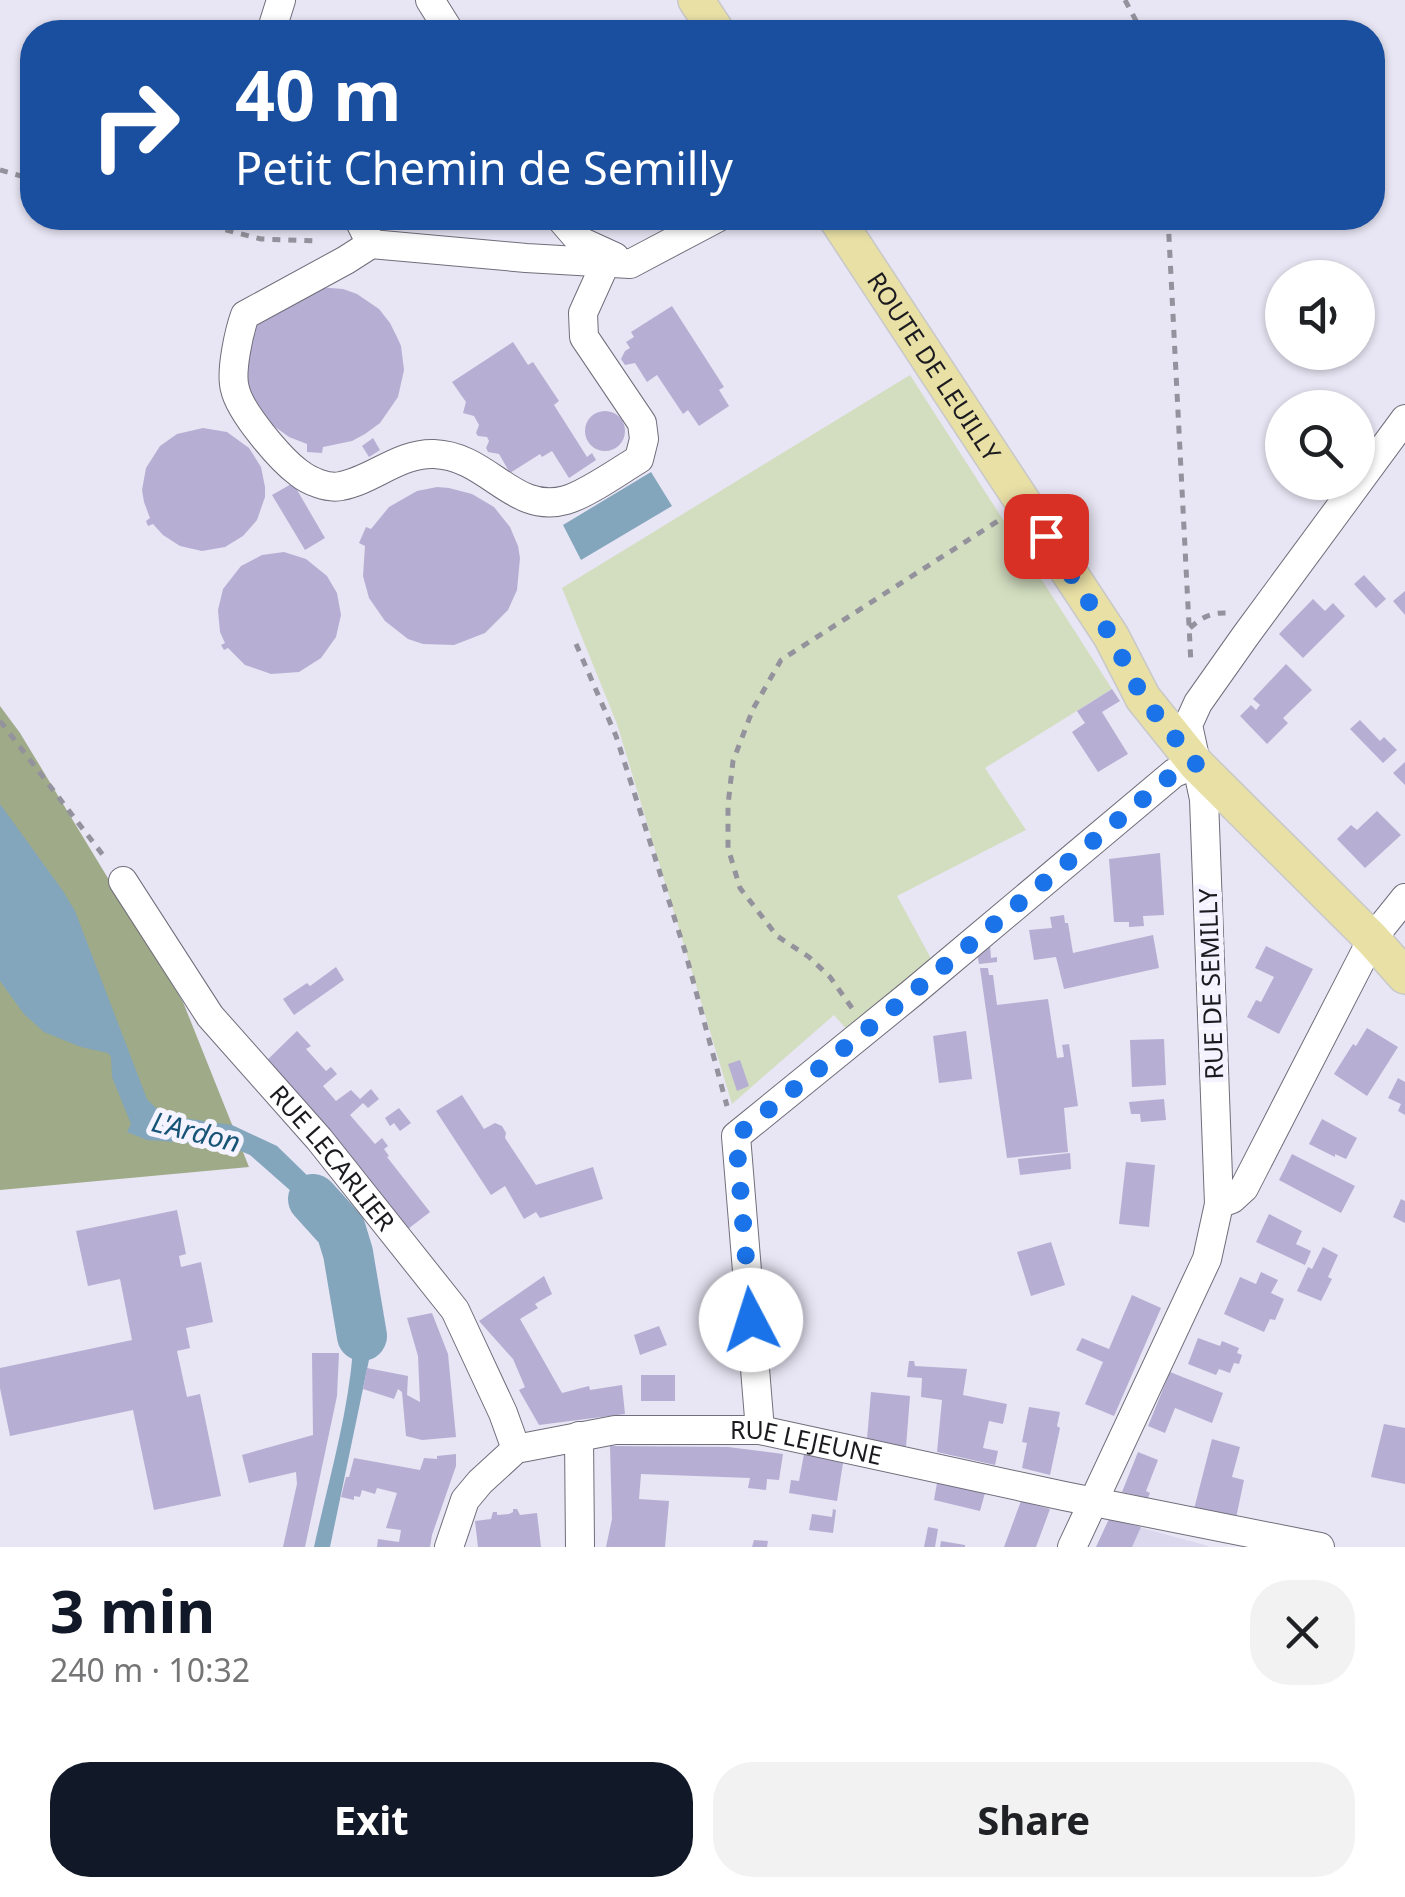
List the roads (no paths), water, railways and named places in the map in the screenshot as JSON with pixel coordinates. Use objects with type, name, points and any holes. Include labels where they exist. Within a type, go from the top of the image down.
[{"type":"main road","name":"ROUTE DE LEUILLY","points":[[844,230],[1111,636],[1143,698],[1196,764],[1405,976]]},
{"type":"street","points":[[364,230],[371,244]]},
{"type":"street","points":[[571,230],[618,263]]},
{"type":"street","points":[[618,263],[583,313],[584,338],[642,424],[644,440],[639,459],[570,500],[548,503],[518,496],[462,458],[435,454],[414,456],[342,486],[327,486],[300,474],[251,423],[234,388],[238,336],[245,315],[371,244],[618,263],[691,230]]},
{"type":"street","name":"RUE DE SEMILLY","points":[[1072,1547],[1207,1260],[1219,1204],[1204,799],[1188,725],[1198,703],[1246,635],[1405,419]]},
{"type":"street","points":[[760,1430],[736,1136],[1174,773],[1196,764]]},
{"type":"street","name":"RUE LECARLIER","points":[[123,881],[210,1016],[319,1140],[455,1310],[516,1449]]},
{"type":"street","points":[[1219,1204],[1244,1188],[1372,939],[1405,898]]},
{"type":"street","name":"RUE LEJEUNE","points":[[516,1449],[616,1430],[760,1430],[1320,1547]]},
{"type":"street","points":[[579,1436],[580,1547]]},
{"type":"street","points":[[450,1547],[465,1500],[516,1449]]},
{"type":"water","points":[[651,472],[672,506],[581,560],[563,525]]},
{"type":"water","points":[[0,804],[75,911],[147,1099],[159,1111],[232,1125],[277,1146],[351,1218],[356,1252],[337,1255],[326,1222],[250,1155],[229,1146],[147,1140],[127,1132],[131,1124],[112,1077],[108,1053],[44,1032],[24,1014],[0,981]]},
{"type":"water","points":[[361,1269],[375,1354],[370,1355],[330,1547],[314,1547],[342,1424],[353,1350],[342,1273]]},
{"type":"waterway","name":"L'Ardon","points":[[313,1199],[341,1230],[362,1336]]}]
